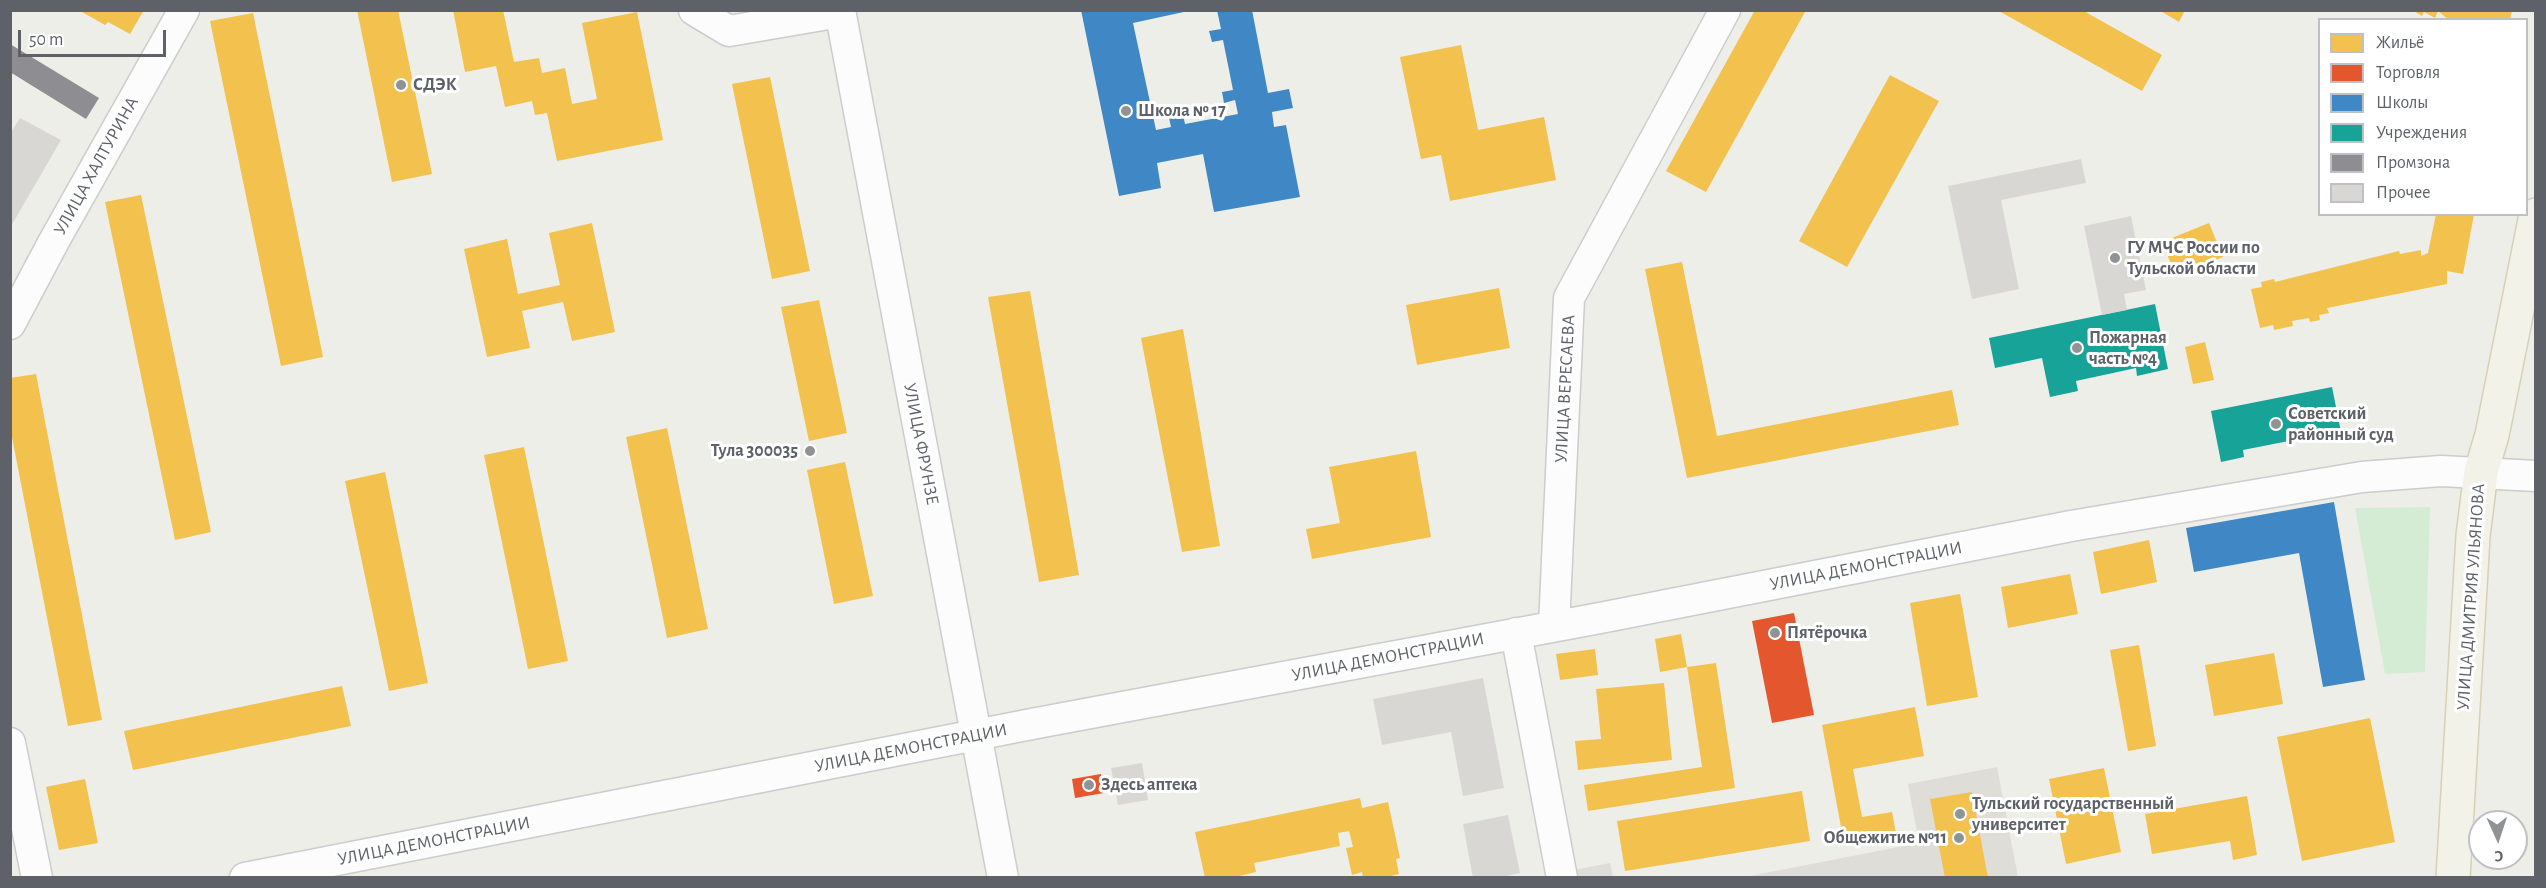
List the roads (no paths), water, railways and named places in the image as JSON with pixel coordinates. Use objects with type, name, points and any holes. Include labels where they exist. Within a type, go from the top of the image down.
[{"type":"main road","name":"УЛИЦА ДМИТРИЯ УЛЬЯНОВА","points":[[2452,878],[2473,536],[2481,472],[2492,435],[2535,215]]},
{"type":"street","name":"УЛИЦА ХАЛТУРИНА","points":[[10,324],[184,10]]},
{"type":"street","points":[[694,10],[729,31],[784,24],[840,11]]},
{"type":"street","name":"УЛИЦА ВЕРЕСАЕВА","points":[[1554,626],[1569,298],[1725,10]]},
{"type":"street","name":"УЛИЦА ФРУНЗЕ","points":[[840,11],[1003,878]]},
{"type":"street","name":"УЛИЦА ДЕМОНСТРАЦИИ","points":[[245,878],[976,735],[2071,526],[2339,481],[2441,471],[2535,476]]},
{"type":"street","points":[[1516,633],[1562,878]]},
{"type":"street","points":[[10,743],[37,878]]},
{"type":"place","name":"СДЭК","points":[[401,85]]},
{"type":"place","name":"Школа № 17","points":[[1126,111]]},
{"type":"place","name":"ГУ МЧС России по Тульской области","points":[[2115,258]]},
{"type":"place","name":"Пожарная часть №4","points":[[2077,348]]},
{"type":"place","name":"Советский районный суд","points":[[2276,424]]},
{"type":"place","name":"Тула 300035","points":[[810,451]]},
{"type":"place","name":"Пятёрочка","points":[[1775,633]]},
{"type":"place","name":"Здесь аптека","points":[[1089,785]]},
{"type":"place","name":"Тульский государственный университет","points":[[1960,814]]},
{"type":"place","name":"Общежитие №11","points":[[1959,838]]}]
